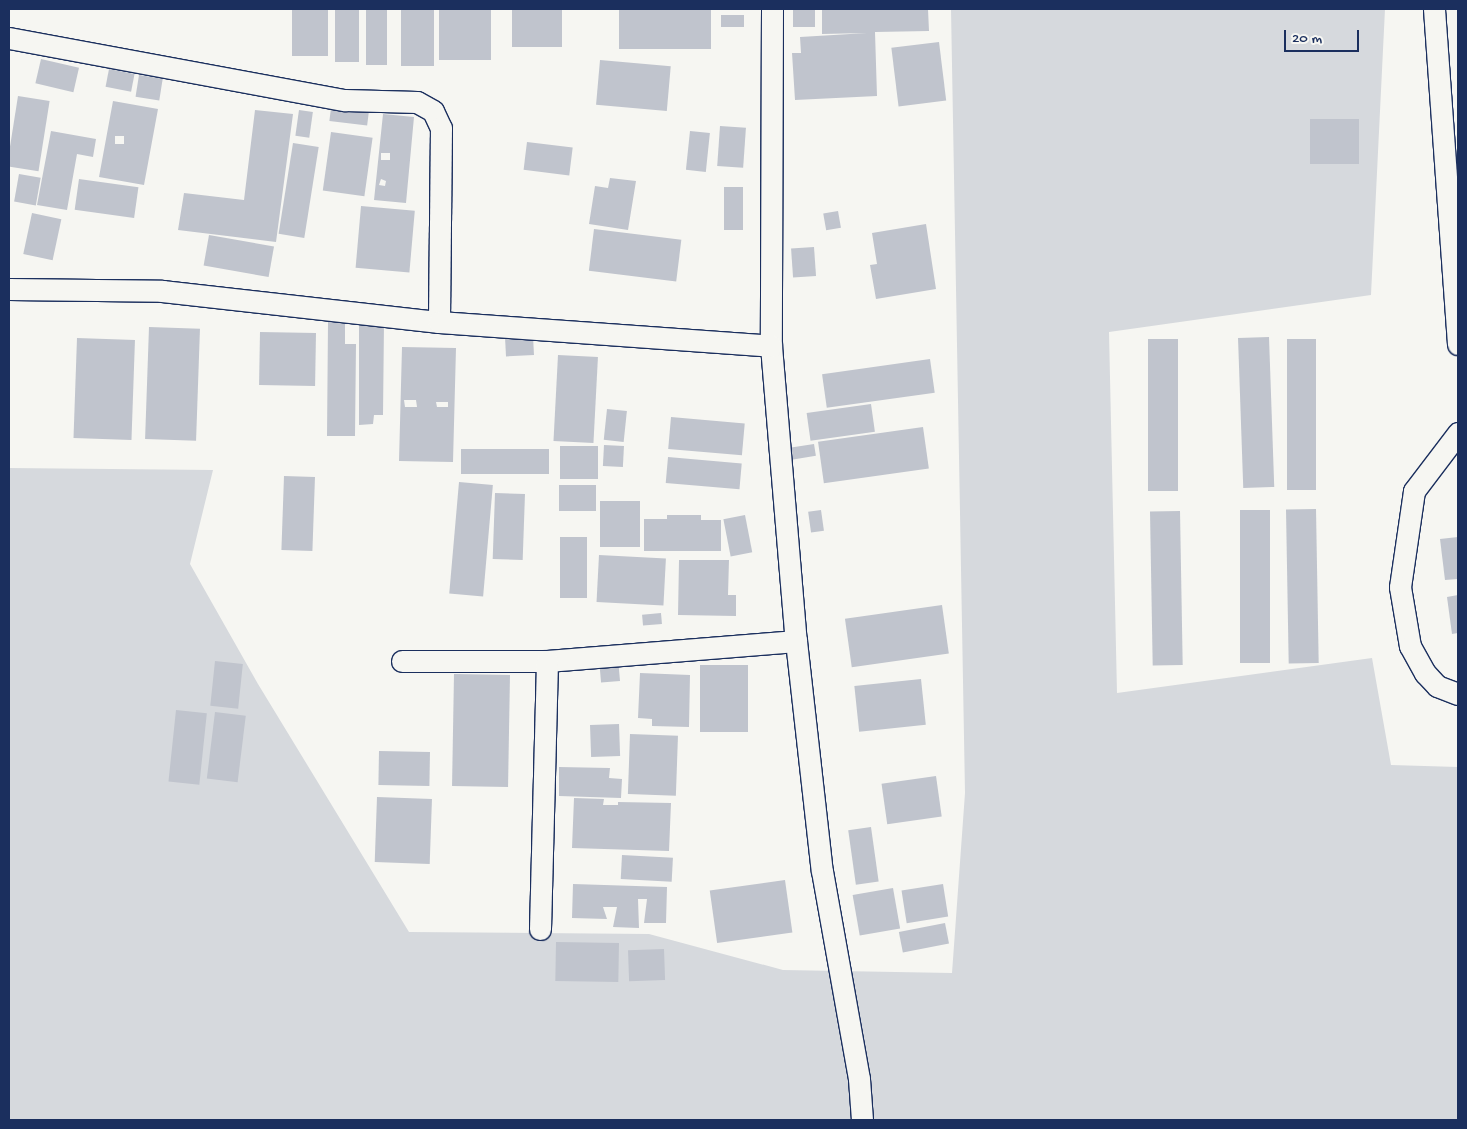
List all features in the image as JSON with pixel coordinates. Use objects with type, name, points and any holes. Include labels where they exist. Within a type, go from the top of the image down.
[{"type":"street","points":[[772,9],[770,346],[796,641],[822,871],[859,1079],[862,1120]]},
{"type":"street","points":[[1434,9],[1451,151],[1458,331]]},
{"type":"street","points":[[9,38],[345,100],[417,102],[432,111],[442,128],[439,322]]},
{"type":"street","points":[[9,289],[162,291],[439,322],[770,346]]},
{"type":"street","points":[[1458,433],[1414,491],[1400,588],[1410,646],[1425,673],[1437,686],[1458,694]]},
{"type":"street","points":[[402,661],[547,661],[796,641]]},
{"type":"street","points":[[540,929],[547,661]]},
{"type":"shaded area","points":[[951,9],[1385,9],[1371,295],[1109,332],[1117,693],[1372,658],[1391,765],[1458,767],[1458,1120],[9,1120],[9,468],[213,470],[190,564],[258,684],[409,932],[649,934],[783,970],[952,973],[965,793]]},
{"type":"building","points":[[292,9],[328,9],[328,56],[292,56]]},
{"type":"building","points":[[335,9],[359,9],[359,62],[335,62]]},
{"type":"building","points":[[366,9],[387,9],[387,65],[366,65]]},
{"type":"building","points":[[401,9],[434,9],[434,66],[401,66]]},
{"type":"building","points":[[439,9],[491,9],[491,60],[439,60]]},
{"type":"building","points":[[512,9],[562,9],[562,47],[512,47]]},
{"type":"building","points":[[619,9],[711,9],[711,49],[619,49]]},
{"type":"building","points":[[793,9],[815,9],[815,27],[793,27]]},
{"type":"building","points":[[822,9],[928,9],[929,31],[875,32],[877,96],[795,100],[792,53],[801,53],[800,37],[867,33],[822,34]]},
{"type":"building","points":[[721,15],[744,15],[744,27],[721,27]]},
{"type":"building","points":[[939,42],[946,101],[899,106],[891,48]]},
{"type":"building","points":[[41,59],[79,68],[73,92],[35,83]]},
{"type":"building","points":[[600,60],[671,66],[667,111],[596,105]]},
{"type":"building","points":[[109,69],[135,74],[131,92],[106,87]]},
{"type":"building","points":[[139,75],[163,79],[159,100],[136,97]]},
{"type":"building","points":[[18,96],[50,101],[38,171],[9,166],[9,153]]},
{"type":"building","points":[[113,101],[158,109],[144,185],[99,177]],"holes":[[[115,136],[124,136],[124,144],[115,144]]]},
{"type":"building","points":[[331,108],[369,113],[367,126],[329,121]]},
{"type":"building","points":[[255,110],[293,114],[276,242],[178,230],[184,193],[244,200]]},
{"type":"building","points":[[299,110],[313,112],[309,138],[295,136]]},
{"type":"building","points":[[383,114],[414,117],[406,203],[374,200]],"holes":[[[381,153],[390,153],[390,160],[381,160]],[[381,179],[386,181],[385,186],[379,185]]]},
{"type":"building","points":[[1310,119],[1359,119],[1359,164],[1310,164]]},
{"type":"building","points":[[720,126],[746,128],[743,168],[717,166]]},
{"type":"building","points":[[51,131],[96,139],[93,157],[77,154],[67,210],[37,205]]},
{"type":"building","points":[[690,131],[710,133],[706,172],[686,170]]},
{"type":"building","points":[[331,132],[373,138],[364,196],[323,190]]},
{"type":"building","points":[[527,142],[573,148],[569,175],[524,170]]},
{"type":"building","points":[[293,143],[319,147],[304,238],[279,234]]},
{"type":"building","points":[[19,174],[41,178],[36,205],[14,202]]},
{"type":"building","points":[[610,178],[636,181],[628,230],[589,224],[595,186],[608,188]]},
{"type":"building","points":[[79,179],[138,187],[134,218],[75,210]]},
{"type":"building","points":[[724,187],[743,187],[743,230],[724,230]]},
{"type":"building","points":[[361,206],[415,211],[409,272],[356,268]]},
{"type":"building","points":[[838,211],[841,228],[826,230],[823,214]]},
{"type":"building","points":[[32,213],[61,219],[53,260],[23,254]]},
{"type":"building","points":[[926,224],[936,289],[876,299],[870,265],[877,264],[872,233]]},
{"type":"building","points":[[594,229],[681,240],[676,281],[589,271]]},
{"type":"building","points":[[209,235],[274,246],[269,277],[204,266]]},
{"type":"building","points":[[814,247],[816,276],[793,278],[791,249]]},
{"type":"building","points":[[328,322],[345,322],[345,344],[356,344],[355,436],[327,436]]},
{"type":"building","points":[[359,323],[384,323],[383,415],[374,415],[373,424],[359,425]]},
{"type":"building","points":[[149,327],[200,329],[196,441],[145,439]]},
{"type":"building","points":[[260,332],[316,333],[315,386],[259,385]]},
{"type":"building","points":[[533,336],[534,355],[506,356],[505,337]]},
{"type":"building","points":[[1269,337],[1274,487],[1243,488],[1238,338]]},
{"type":"building","points":[[77,338],[135,340],[131,440],[74,438]]},
{"type":"building","points":[[1148,339],[1178,339],[1178,491],[1148,491]]},
{"type":"building","points":[[1287,339],[1316,339],[1316,490],[1287,490]]},
{"type":"building","points":[[402,347],[456,348],[453,462],[399,461]],"holes":[[[404,400],[416,400],[417,407],[405,407]],[[436,402],[448,402],[448,407],[437,407]]]},
{"type":"building","points":[[558,355],[598,357],[593,443],[553,441]]},
{"type":"building","points":[[930,359],[935,393],[827,408],[822,374]]},
{"type":"building","points":[[871,404],[875,432],[811,441],[807,413]]},
{"type":"building","points":[[607,409],[627,411],[624,442],[604,440]]},
{"type":"building","points":[[671,417],[745,423],[742,455],[668,449]]},
{"type":"building","points":[[923,427],[929,469],[824,483],[818,442]]},
{"type":"building","points":[[814,444],[816,456],[793,459],[791,448]]},
{"type":"building","points":[[604,445],[624,446],[623,467],[603,466]]},
{"type":"building","points":[[560,446],[598,446],[598,479],[560,479]]},
{"type":"building","points":[[461,449],[549,449],[549,474],[461,474]]},
{"type":"building","points":[[668,457],[742,463],[739,489],[666,483]]},
{"type":"building","points":[[284,476],[315,477],[312,551],[281,550]]},
{"type":"building","points":[[459,482],[493,485],[483,597],[449,594]]},
{"type":"building","points":[[559,485],[596,485],[596,511],[559,511]]},
{"type":"building","points":[[495,493],[525,494],[523,560],[493,559]]},
{"type":"building","points":[[600,501],[640,501],[640,547],[600,547]]},
{"type":"building","points":[[1316,509],[1319,663],[1289,664],[1286,510]]},
{"type":"building","points":[[821,510],[824,531],[811,533],[808,512]]},
{"type":"building","points":[[1240,510],[1270,510],[1270,663],[1240,663]]},
{"type":"building","points":[[1180,511],[1183,665],[1153,666],[1150,512]]},
{"type":"building","points":[[667,515],[701,515],[701,520],[721,520],[721,551],[644,551],[644,519],[667,519]]},
{"type":"building","points":[[745,515],[752,552],[731,556],[723,519]]},
{"type":"building","points":[[560,537],[587,537],[587,598],[560,598]]},
{"type":"building","points":[[1458,537],[1458,579],[1445,580],[1440,539]]},
{"type":"building","points":[[599,555],[666,559],[663,605],[597,602]]},
{"type":"building","points":[[679,560],[729,560],[728,595],[736,595],[736,616],[678,615]]},
{"type":"building","points":[[1458,595],[1458,633],[1452,634],[1447,597]]},
{"type":"building","points":[[942,605],[949,654],[852,667],[845,619]]},
{"type":"building","points":[[661,613],[662,624],[643,626],[642,615]]},
{"type":"building","points":[[618,658],[620,681],[601,683],[599,660]]},
{"type":"building","points":[[215,661],[243,664],[238,709],[210,706]]},
{"type":"building","points":[[700,665],[748,665],[748,732],[700,732]]},
{"type":"building","points":[[640,673],[690,675],[689,727],[652,726],[652,719],[638,718]]},
{"type":"building","points":[[454,674],[510,675],[508,787],[452,786]]},
{"type":"building","points":[[921,679],[926,725],[859,732],[854,686]]},
{"type":"building","points":[[176,710],[207,713],[199,785],[168,782]]},
{"type":"building","points":[[215,712],[246,716],[238,782],[207,779]]},
{"type":"building","points":[[619,724],[620,756],[591,757],[590,725]]},
{"type":"building","points":[[630,734],[678,736],[676,796],[628,794]]},
{"type":"building","points":[[379,751],[430,752],[429,786],[378,785]]},
{"type":"building","points":[[559,767],[610,768],[609,778],[622,779],[621,798],[559,796]]},
{"type":"building","points":[[936,776],[942,817],[887,824],[882,784]]},
{"type":"building","points":[[377,797],[432,799],[430,864],[375,862]]},
{"type":"building","points":[[574,798],[604,799],[603,805],[618,805],[618,802],[671,803],[669,851],[572,848]]},
{"type":"building","points":[[871,827],[879,881],[856,885],[848,830]]},
{"type":"building","points":[[622,855],[673,858],[672,882],[621,879]]},
{"type":"building","points":[[785,880],[792,932],[717,943],[710,891]]},
{"type":"building","points":[[573,884],[667,887],[666,923],[644,923],[647,899],[638,899],[639,928],[613,927],[617,907],[603,907],[607,919],[572,918]]},
{"type":"building","points":[[943,884],[948,917],[907,923],[902,891]]},
{"type":"building","points":[[893,888],[900,928],[860,935],[853,895]]},
{"type":"building","points":[[945,923],[949,944],[903,953],[899,932]]},
{"type":"building","points":[[556,942],[619,943],[618,982],[555,981]]},
{"type":"building","points":[[664,949],[665,980],[629,981],[628,950]]}]
